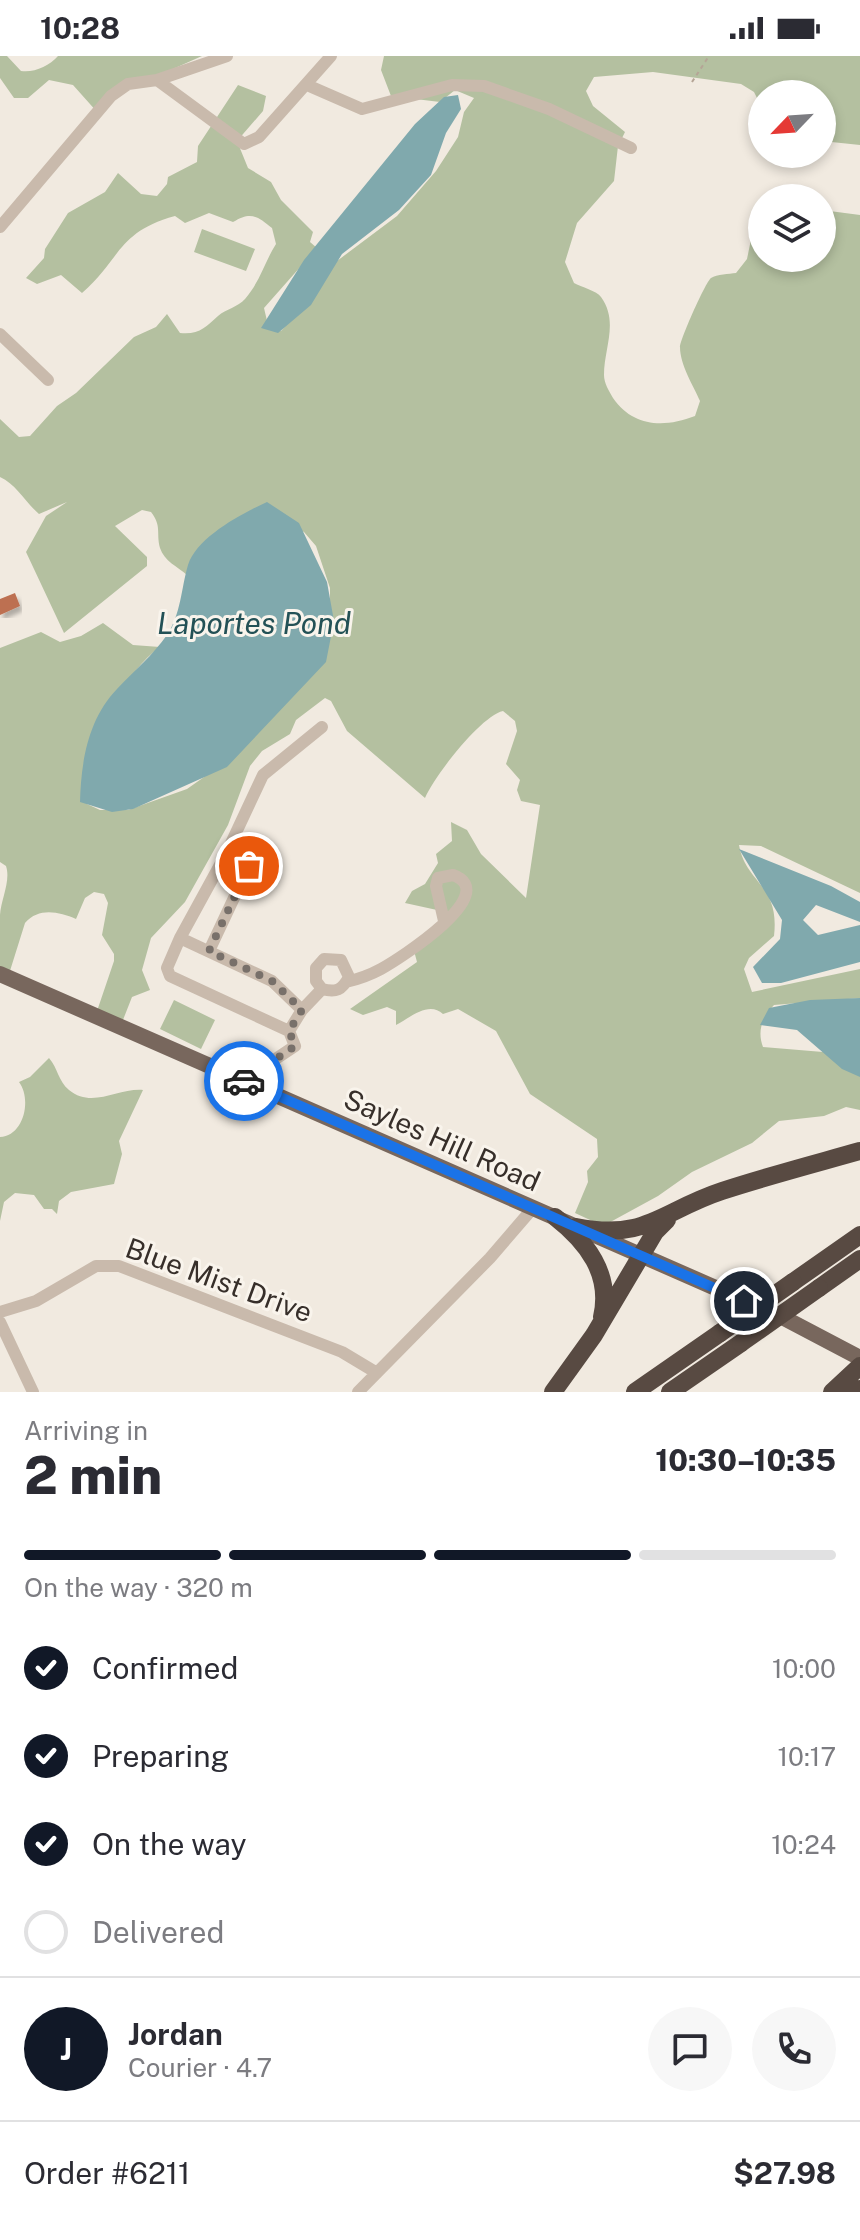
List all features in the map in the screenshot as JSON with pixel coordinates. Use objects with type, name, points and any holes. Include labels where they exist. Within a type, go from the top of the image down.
[{"type":"highway","points":[[576,1227],[628,1231],[655,1223],[720,1191],[860,1151]]},
{"type":"highway","points":[[553,1392],[594,1335],[655,1232],[682,1209]]},
{"type":"highway","points":[[555,1217],[586,1247],[602,1275],[604,1307],[594,1335]]},
{"type":"highway","points":[[635,1392],[860,1235]]},
{"type":"highway","points":[[670,1392],[860,1259]]},
{"type":"highway","points":[[832,1392],[860,1366]]},
{"type":"highway","points":[[848,1392],[860,1389]]},
{"type":"main road","name":"Sayles Hill Road","points":[[0,974],[784,1318],[860,1358]]},
{"type":"street","points":[[0,227],[87,121],[118,89],[128,84],[157,80],[227,56]]},
{"type":"street","points":[[157,80],[244,144],[259,137],[331,56]]},
{"type":"street","points":[[307,85],[362,109],[452,85],[484,86],[549,109],[631,148]]},
{"type":"street","points":[[0,334],[48,380]]},
{"type":"street","points":[[243,1081],[295,1046],[289,1031],[170,976],[167,968],[263,775],[322,727]]},
{"type":"street","points":[[209,951],[249,866],[226,854]]},
{"type":"street","points":[[346,982],[348,968],[341,960],[324,959],[316,968],[316,981],[322,989],[333,992],[346,982],[368,976],[413,950],[444,921]]},
{"type":"street","points":[[180,938],[272,981],[302,1010]]},
{"type":"street","points":[[289,1031],[302,1010],[322,989]]},
{"type":"street","points":[[358,1392],[497,1250],[533,1208]]},
{"type":"street","name":"Blue Mist Drive","points":[[0,1312],[36,1301],[96,1266],[119,1266],[342,1352],[377,1373]]},
{"type":"street","points":[[0,1322],[33,1392]]},
{"type":"path","points":[[692,82],[709,56]]},
{"type":"green space","points":[[0,56],[7,56],[21,71],[31,71],[58,56],[202,56],[117,94],[98,113],[73,85],[49,80],[28,98],[14,98],[0,78]]},
{"type":"green space","points":[[384,56],[860,56],[860,145],[836,142],[836,80],[748,80],[748,88],[741,84],[653,72],[594,77],[586,91],[593,106],[625,132],[618,146],[614,181],[577,223],[565,262],[574,283],[599,295],[606,306],[610,326],[605,381],[621,408],[640,420],[661,423],[695,416],[700,401],[687,375],[680,347],[688,323],[711,278],[736,273],[748,254],[748,272],[836,272],[836,212],[860,215],[860,893],[761,846],[739,845],[748,868],[772,905],[775,919],[774,936],[749,958],[744,969],[752,992],[860,969],[860,998],[774,1005],[762,1025],[760,1036],[763,1047],[823,1052],[860,1067],[860,1110],[846,1107],[824,1116],[779,1121],[752,1143],[692,1172],[658,1196],[603,1226],[575,1213],[588,1182],[587,1171],[598,1157],[597,1139],[530,1094],[496,1031],[458,1009],[443,1014],[438,1010],[426,1010],[396,1025],[396,1011],[387,1007],[363,1015],[350,1009],[417,962],[413,947],[442,920],[437,910],[405,903],[412,891],[425,884],[438,863],[436,854],[452,841],[451,822],[467,830],[481,854],[526,898],[540,805],[521,801],[517,790],[520,780],[506,764],[517,731],[515,721],[503,711],[471,735],[438,775],[425,798],[347,731],[331,701],[325,698],[296,720],[290,734],[262,751],[250,766],[228,825],[185,902],[151,938],[142,970],[150,990],[132,997],[121,1025],[96,1014],[114,961],[114,954],[102,935],[108,903],[104,894],[94,892],[85,898],[76,919],[49,912],[31,918],[25,923],[9,974],[0,973],[0,915],[7,878],[6,866],[0,862],[0,648],[41,632],[60,642],[81,636],[103,623],[133,645],[160,647],[144,661],[120,695],[83,797],[87,804],[100,810],[128,810],[187,789],[234,756],[330,627],[330,588],[316,546],[304,532],[255,510],[214,535],[192,563],[187,575],[165,557],[160,548],[154,517],[151,512],[142,510],[115,526],[147,557],[147,566],[64,633],[26,552],[46,516],[67,502],[39,514],[11,484],[0,477],[0,419],[19,437],[30,436],[57,406],[76,393],[134,337],[156,327],[167,314],[180,333],[192,333],[239,304],[255,285],[276,244],[272,228],[254,216],[233,222],[209,213],[185,223],[175,216],[130,238],[82,293],[61,275],[37,284],[26,278],[44,258],[45,249],[68,213],[105,192],[118,173],[141,194],[157,196],[167,184],[168,177],[197,162],[198,146],[238,85],[266,96],[263,111],[237,141],[248,168],[271,182],[281,200],[313,232],[310,242],[317,248],[264,308],[268,325],[281,331],[302,307],[317,276],[397,216],[436,171],[458,137],[464,112],[474,98],[455,90],[440,102],[391,96],[381,70]]},
{"type":"green space","points":[[202,229],[255,249],[246,271],[194,252]]},
{"type":"green space","points":[[174,1000],[215,1020],[201,1049],[160,1029]]},
{"type":"green space","points":[[49,1058],[65,1086],[78,1095],[96,1098],[143,1090],[119,1141],[122,1154],[114,1184],[71,1192],[59,1201],[57,1214],[52,1209],[44,1209],[34,1195],[15,1193],[4,1202],[0,1221],[0,1137],[15,1130],[23,1116],[25,1098],[19,1082],[30,1077]]},
{"type":"water","points":[[458,95],[461,109],[446,133],[431,175],[399,210],[342,254],[311,305],[278,333],[261,328],[304,260],[415,124],[444,97]]},
{"type":"water","name":"Laportes Pond","points":[[267,502],[299,523],[327,582],[334,621],[326,662],[227,767],[133,809],[112,812],[80,802],[84,757],[93,727],[107,701],[167,635],[175,619],[193,555],[221,528]]},
{"type":"water","points":[[739,849],[831,886],[860,902],[860,922],[816,905],[803,920],[818,935],[860,925],[860,962],[781,983],[762,983],[753,967],[780,939],[782,920]]},
{"type":"water","points":[[860,998],[860,1077],[842,1069],[797,1030],[760,1025],[769,1008],[810,1000]]},
{"type":"building","points":[[15,593],[20,606],[0,615],[0,599]]},
{"type":"way so far","points":[[244,1081],[295,1046],[289,1031],[302,1010],[272,981],[209,951],[249,866]]},
{"type":"route","points":[[244,1081],[744,1301]]}]
